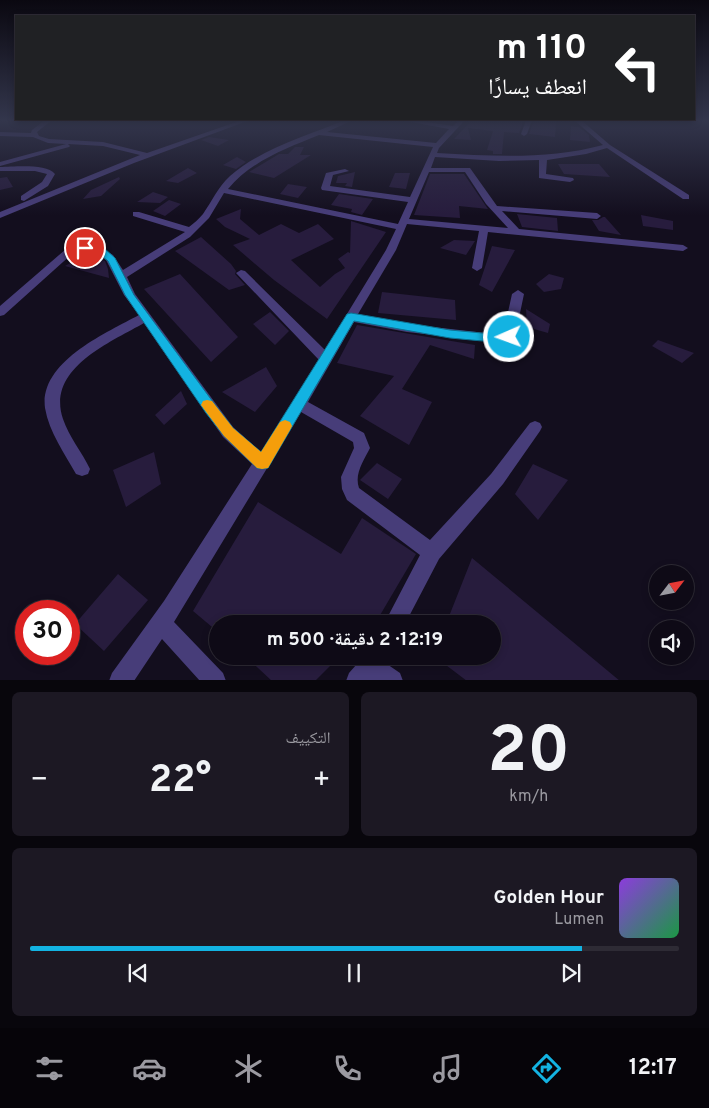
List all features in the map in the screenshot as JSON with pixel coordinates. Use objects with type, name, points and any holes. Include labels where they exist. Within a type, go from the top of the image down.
[{"type":"street","points":[[0,165],[45,152]]},
{"type":"street","points":[[134,152],[147,155]]},
{"type":"street","points":[[0,215],[156,152]]},
{"type":"street","points":[[121,276],[178,242],[206,216],[228,180],[256,161],[277,152]]},
{"type":"street","points":[[120,680],[130,669],[262,463],[387,257],[433,152]]},
{"type":"street","points":[[455,152],[543,159],[583,152]]},
{"type":"street","points":[[617,152],[686,197]]},
{"type":"street","points":[[543,159],[542,176],[570,180]]},
{"type":"street","points":[[0,169],[35,169],[51,174],[45,184],[21,200],[11,210]]},
{"type":"street","points":[[426,170],[467,170],[494,208],[515,231]]},
{"type":"street","points":[[345,171],[330,173],[324,188],[412,200]]},
{"type":"street","points":[[222,190],[401,224],[484,228],[684,248]]},
{"type":"street","points":[[494,208],[597,216]]},
{"type":"street","points":[[136,214],[191,231]]},
{"type":"street","points":[[477,268],[484,228]]},
{"type":"street","points":[[0,312],[62,257],[78,249],[94,248],[107,253],[145,318],[228,432],[262,463]]},
{"type":"street","points":[[241,273],[325,358]]},
{"type":"street","points":[[351,317],[407,328],[504,339],[509,337],[518,294]]},
{"type":"street","points":[[82,469],[54,415],[53,390],[59,377],[94,347],[145,318]]},
{"type":"street","points":[[299,404],[359,438],[362,448],[348,479],[348,489],[432,552]]},
{"type":"street","points":[[399,615],[432,552],[497,479],[535,427]]},
{"type":"street","points":[[160,622],[215,680]]},
{"type":"street","points":[[368,668],[392,680]]},
{"type":"building","points":[[290,152],[302,152],[300,155],[311,155],[274,178],[249,172],[279,154],[288,154]]},
{"type":"building","points":[[493,152],[502,152],[502,154],[493,154]]},
{"type":"building","points":[[237,157],[246,162],[236,169],[223,165]]},
{"type":"building","points":[[558,164],[599,164],[610,177],[564,174]]},
{"type":"building","points":[[188,168],[197,173],[178,183],[166,181]]},
{"type":"building","points":[[355,172],[352,187],[345,186],[347,183],[336,183],[338,176]]},
{"type":"building","points":[[395,173],[410,173],[406,189],[389,187]]},
{"type":"building","points":[[430,174],[464,174],[488,209],[459,206],[460,218],[414,215]]},
{"type":"building","points":[[7,177],[13,187],[0,190],[0,178]]},
{"type":"building","points":[[119,177],[120,179],[101,196],[83,199],[91,190]]},
{"type":"building","points":[[288,184],[307,187],[298,198],[280,194]]},
{"type":"building","points":[[153,192],[168,197],[160,203],[137,202]]},
{"type":"building","points":[[339,194],[373,199],[362,215],[351,212],[352,209],[331,205]]},
{"type":"building","points":[[169,200],[181,204],[165,216],[153,211]]},
{"type":"building","points":[[241,209],[240,219],[259,235],[281,224],[299,233],[318,224],[334,239],[291,260],[320,287],[345,268],[338,259],[348,252],[350,253],[351,221],[386,232],[327,319],[274,280],[233,245],[250,239],[225,227],[216,219]]},
{"type":"building","points":[[517,214],[557,218],[558,231],[522,227]]},
{"type":"building","points":[[641,215],[673,221],[673,230],[643,226]]},
{"type":"building","points":[[603,217],[621,235],[599,231],[592,220],[598,220]]},
{"type":"building","points":[[201,237],[231,264],[236,271],[235,274],[245,285],[229,290],[175,251]]},
{"type":"building","points":[[454,240],[475,241],[466,255],[440,248]]},
{"type":"building","points":[[492,246],[515,250],[492,292],[479,285]]},
{"type":"building","points":[[86,254],[105,261],[109,278],[65,266]]},
{"type":"building","points":[[180,274],[238,337],[211,362],[144,289]]},
{"type":"building","points":[[549,274],[564,278],[561,289],[544,292],[536,284]]},
{"type":"building","points":[[382,292],[455,300],[456,320],[378,313]]},
{"type":"building","points":[[526,309],[550,324],[548,333],[527,327]]},
{"type":"building","points":[[270,312],[289,331],[275,345],[253,324]]},
{"type":"building","points":[[357,325],[475,345],[474,359],[430,345],[402,389],[432,402],[409,445],[360,416],[394,376],[337,363]]},
{"type":"building","points":[[658,340],[694,353],[682,363],[652,346]]},
{"type":"building","points":[[266,367],[277,386],[255,412],[222,392]]},
{"type":"building","points":[[181,391],[187,404],[164,425],[155,415]]},
{"type":"building","points":[[154,452],[161,484],[126,507],[113,470]]},
{"type":"building","points":[[377,463],[402,479],[388,499],[360,480]]},
{"type":"building","points":[[533,464],[568,480],[538,520],[515,494]]},
{"type":"building","points":[[258,502],[341,554],[362,518],[416,554],[380,615],[209,615],[209,624],[193,611]]},
{"type":"building","points":[[472,558],[619,680],[466,680],[446,665],[501,665],[501,615],[450,615]]},
{"type":"building","points":[[118,574],[148,600],[104,651],[80,629],[80,618]]},
{"type":"building","points":[[255,665],[331,665],[316,680],[271,680]]},
{"type":"slow traffic","points":[[207,405],[228,432],[262,463],[285,426]]},
{"type":"route","points":[[85,248],[94,248],[107,253],[130,295],[211,410],[228,432],[262,463],[351,317],[450,334],[504,339],[509,337]]}]
